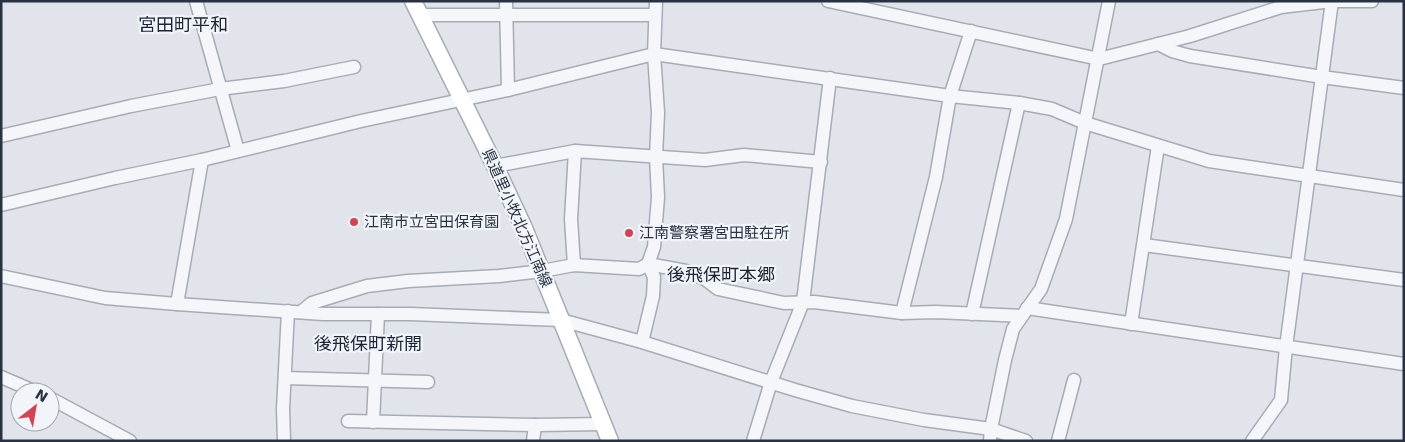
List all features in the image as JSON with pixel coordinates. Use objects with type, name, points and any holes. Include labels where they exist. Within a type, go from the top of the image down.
[{"type":"main road","name":"県道里小牧北方江南線","points":[[416,8],[496,166],[542,271],[610,441]]},
{"type":"street","points":[[196,1],[238,151]]},
{"type":"street","points":[[506,1],[508,90]]},
{"type":"street","points":[[642,342],[654,286],[654,277],[648,264],[654,247],[658,198],[656,157],[658,113],[654,54],[656,1]]},
{"type":"street","points":[[828,1],[1099,59],[1190,36],[1280,7],[1332,1],[1372,1]]},
{"type":"street","points":[[991,435],[1013,329],[1040,289],[1066,219],[1109,1]]},
{"type":"street","points":[[1252,441],[1281,400],[1286,347],[1332,1]]},
{"type":"street","points":[[416,8],[507,14],[655,15]]},
{"type":"street","points":[[902,313],[936,177],[950,96],[971,31]]},
{"type":"street","points":[[1158,44],[1172,51],[1190,56],[1404,88]]},
{"type":"street","points":[[1,205],[202,160],[362,121],[508,90],[654,54],[1052,109],[1085,124],[1209,161],[1404,190]]},
{"type":"street","points":[[1,136],[131,106],[220,89],[284,81],[354,67]]},
{"type":"street","points":[[754,441],[771,382],[803,302],[830,78]]},
{"type":"street","points":[[972,314],[1019,104]]},
{"type":"street","points":[[1131,324],[1158,146]]},
{"type":"street","points":[[496,166],[575,151],[705,160],[744,155],[821,162]]},
{"type":"street","points":[[574,265],[571,219],[575,151]]},
{"type":"street","points":[[177,304],[202,160]]},
{"type":"street","points":[[1144,245],[1404,280]]},
{"type":"street","points":[[295,312],[312,303],[367,286],[408,281],[499,276],[574,265],[639,269],[648,264],[686,271],[718,289],[784,303],[814,302],[902,313],[972,314],[1024,312],[1131,324],[1404,364]]},
{"type":"street","points":[[1,276],[105,298],[177,304],[295,312],[561,320],[642,342],[852,406],[1026,441]]},
{"type":"street","points":[[284,441],[283,409],[285,378],[295,312]]},
{"type":"street","points":[[373,422],[378,314]]},
{"type":"street","points":[[1,377],[13,382]]},
{"type":"street","points":[[285,378],[428,382]]},
{"type":"street","points":[[1058,441],[1074,380]]},
{"type":"street","points":[[60,404],[123,439]]},
{"type":"street","points":[[348,421],[535,425],[603,424]]},
{"type":"street","points":[[533,441],[535,425]]},
{"type":"place","name":"江南市立宮田保育園","points":[[354,222]]},
{"type":"place","name":"江南警察署宮田駐在所","points":[[629,233]]},
{"type":"district","name":"宮田町平和","points":[[183,25]]},
{"type":"district","name":"後飛保町本郷","points":[[721,275]]},
{"type":"district","name":"後飛保町新開","points":[[368,344]]}]
